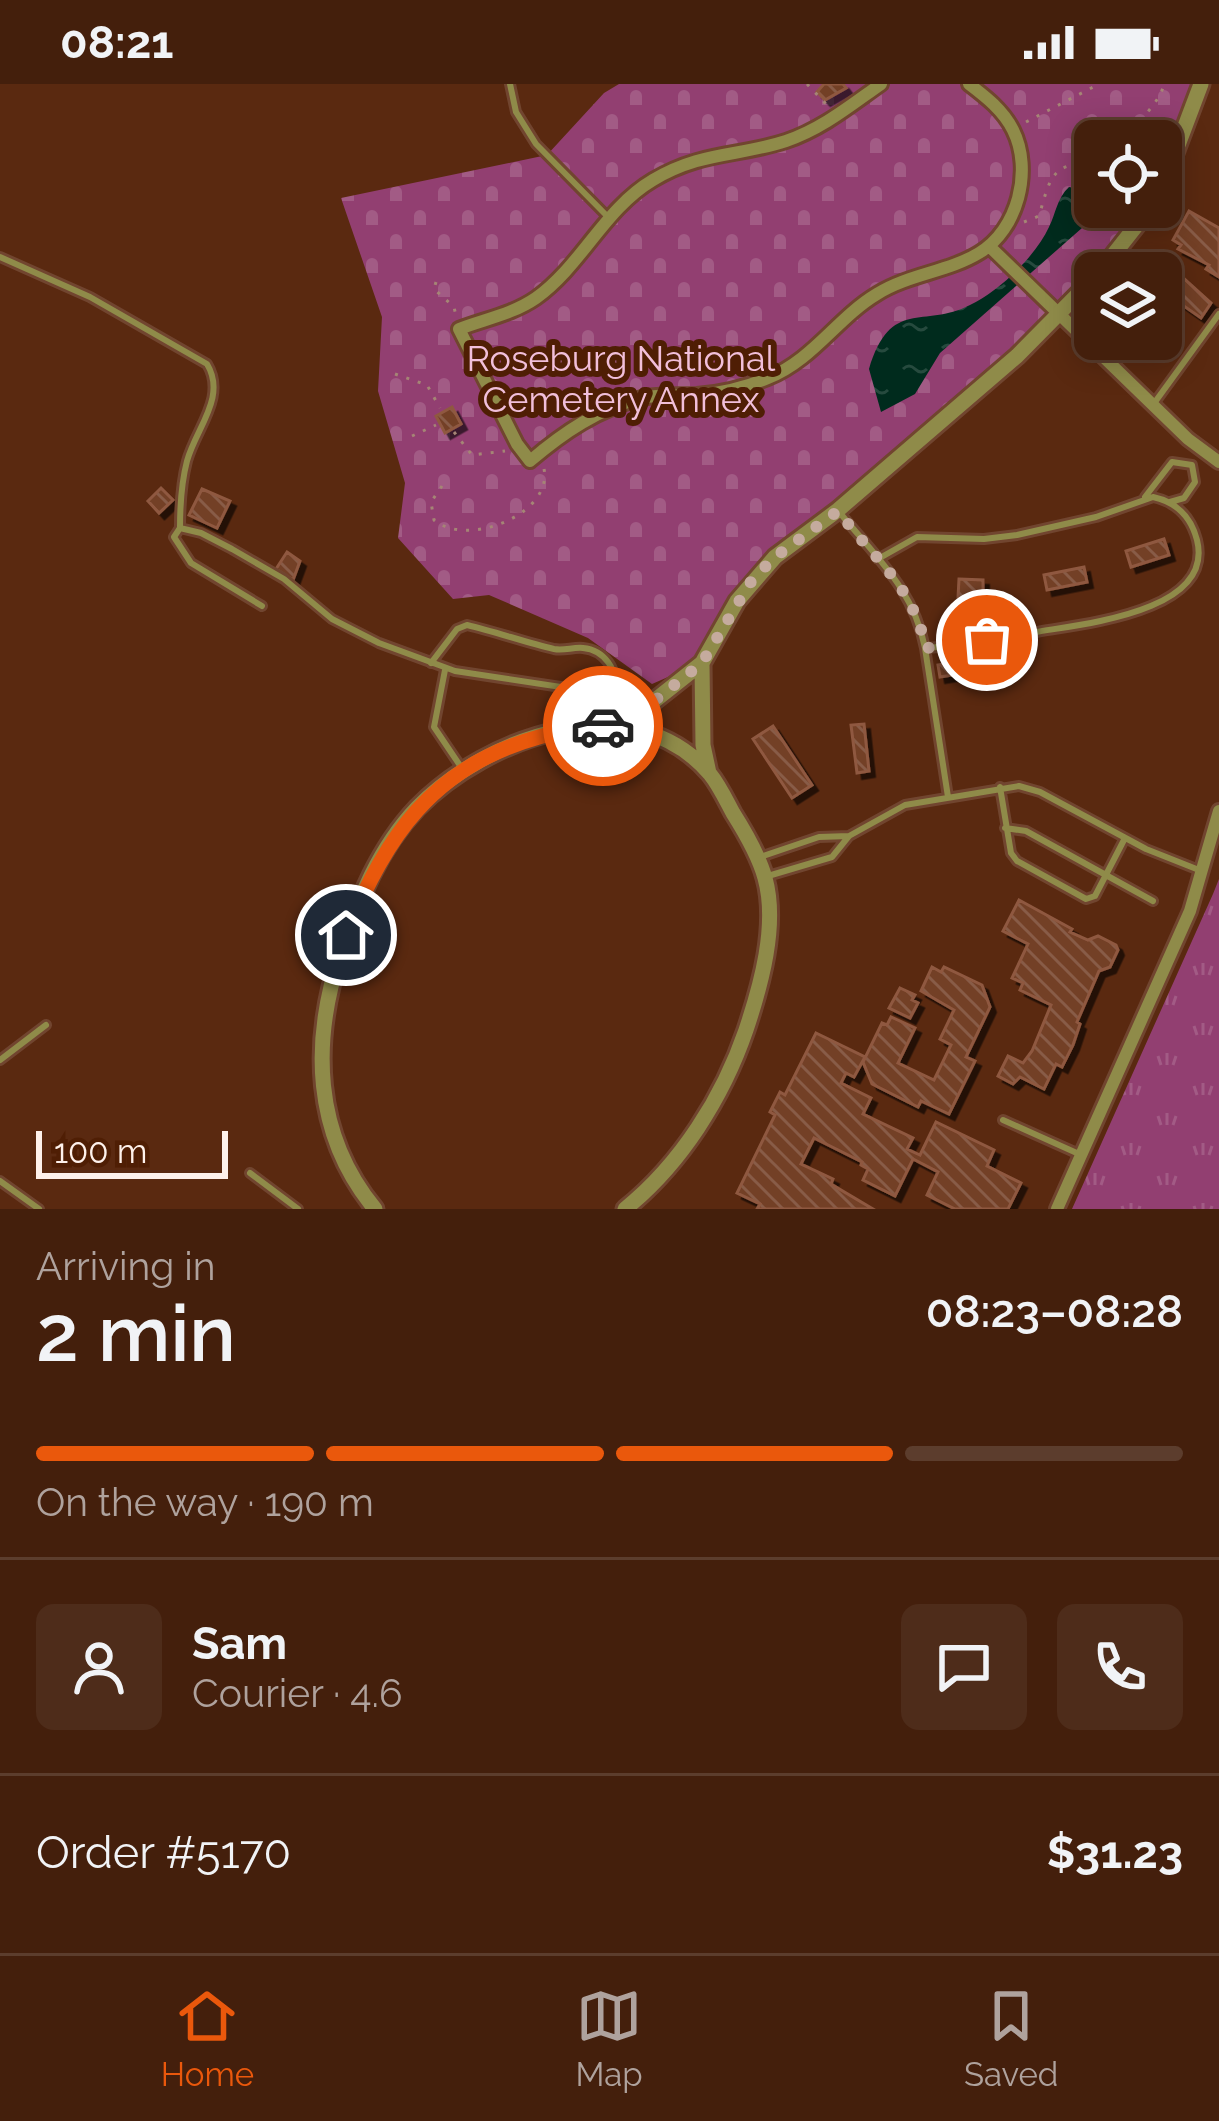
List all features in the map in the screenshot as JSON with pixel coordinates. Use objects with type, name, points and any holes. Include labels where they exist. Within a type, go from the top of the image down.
[{"type":"street","points":[[881,84],[801,135],[685,163],[634,193],[536,298],[459,329],[530,461],[608,409],[643,398],[717,393],[781,373],[821,345],[880,292],[975,256],[989,246],[1011,217],[1022,182],[1019,147],[1013,130],[988,98],[969,84]]},
{"type":"street","points":[[1182,136],[1202,84]]},
{"type":"street","points":[[1115,252],[1134,228]]},
{"type":"street","points":[[989,246],[1153,405],[1219,462]]},
{"type":"street","points":[[620,728],[702,663],[752,580],[775,557],[838,511],[1074,300]]},
{"type":"street","points":[[626,1209],[695,1131],[737,1057],[763,965],[769,905],[765,877],[709,772],[703,745],[702,663]]},
{"type":"street","points":[[375,1209],[351,1177],[325,1105],[319,1046],[323,1012],[346,935],[380,858],[417,809],[491,754],[542,736],[596,725],[673,745],[709,772]]},
{"type":"street","points":[[1058,1209],[1190,911],[1219,812]]},
{"type":"lane","points":[[510,84],[516,112],[536,144],[609,218]]},
{"type":"lane","points":[[0,256],[90,297],[207,364],[215,378],[215,394],[188,458],[180,528],[174,537],[191,563],[262,606]]},
{"type":"lane","points":[[1153,405],[1219,314]]},
{"type":"lane","points":[[1143,500],[1172,462],[1184,460],[1192,465],[1195,482],[1184,498],[1170,502]]},
{"type":"lane","points":[[878,559],[917,537],[1017,535],[1096,517],[1153,497],[1170,502],[1188,520],[1198,548],[1190,578],[1160,602],[1102,620],[926,648]]},
{"type":"lane","points":[[838,511],[907,593],[920,621],[947,797]]},
{"type":"lane","points":[[180,528],[201,533],[284,579],[353,632],[445,669],[594,692],[612,689],[616,677],[605,660],[585,647],[560,650],[467,625],[461,625],[431,663]]},
{"type":"lane","points":[[445,669],[434,728],[464,770]]},
{"type":"lane","points":[[1000,787],[1011,854],[1083,897],[1093,898],[1126,838]]},
{"type":"lane","points":[[765,877],[832,857],[849,836],[905,805],[1000,787],[1030,788],[1202,871]]},
{"type":"lane","points":[[1005,828],[1027,831],[1153,901]]},
{"type":"lane","points":[[756,858],[819,837],[849,836]]},
{"type":"lane","points":[[0,1060],[46,1025]]},
{"type":"lane","points":[[1004,1120],[1082,1155]]},
{"type":"lane","points":[[250,1173],[298,1209]]},
{"type":"lane","points":[[0,1181],[39,1209]]},
{"type":"path","points":[[807,84],[824,103],[836,103]]},
{"type":"path","points":[[1013,130],[1099,84]]},
{"type":"path","points":[[1138,120],[1160,98],[1164,84]]},
{"type":"path","points":[[1011,217],[1024,222],[1037,219],[1052,176],[1074,165]]},
{"type":"path","points":[[436,282],[434,289],[454,307],[459,329]]},
{"type":"path","points":[[395,374],[427,386],[440,408]]},
{"type":"path","points":[[412,436],[436,425]]},
{"type":"path","points":[[454,432],[472,455],[495,455],[517,444]]},
{"type":"path","points":[[442,486],[430,502],[434,520],[450,530],[484,529],[512,518],[538,495],[547,475],[537,455]]},
{"type":"green space","name":"Roseburg National Cemetery Annex","points":[[619,84],[1201,84],[1182,132],[1182,120],[1074,120],[1074,228],[1133,228],[1114,252],[1074,252],[1074,295],[737,601],[684,670],[652,684],[588,638],[489,595],[453,599],[398,538],[405,483],[378,391],[382,317],[341,198],[547,155],[604,93]]},
{"type":"green space","points":[[1219,879],[1219,1209],[1072,1209],[1213,894]]},
{"type":"water","points":[[1069,187],[1074,188],[1074,228],[1082,228],[940,353],[915,394],[881,412],[869,369],[887,332],[910,319],[970,305],[1004,282],[1043,238]]},
{"type":"building","points":[[824,84],[846,88],[825,100],[817,92]]},
{"type":"building","points":[[1189,211],[1219,228],[1219,277],[1206,269],[1209,265],[1178,249],[1181,245],[1173,240]]},
{"type":"building","points":[[1182,277],[1211,303],[1201,318],[1182,305]]},
{"type":"building","points":[[452,407],[461,424],[445,433],[436,416]]},
{"type":"building","points":[[161,488],[173,500],[159,513],[148,501]]},
{"type":"building","points":[[202,489],[230,501],[217,528],[189,515]]},
{"type":"building","points":[[1164,539],[1169,555],[1131,567],[1126,551]]},
{"type":"building","points":[[287,552],[300,561],[293,580],[276,569]]},
{"type":"building","points":[[1084,567],[1087,582],[1047,590],[1044,575]]},
{"type":"building","points":[[959,579],[983,580],[983,599],[958,598]]},
{"type":"building","points":[[968,660],[970,672],[940,677],[938,665]]},
{"type":"building","points":[[864,724],[869,771],[857,773],[851,725]]},
{"type":"building","points":[[773,726],[812,785],[792,798],[753,739]]},
{"type":"building","points":[[1019,900],[1072,929],[1070,932],[1088,940],[1098,936],[1118,950],[1110,967],[1099,971],[1077,1022],[1073,1045],[1062,1067],[1056,1064],[1044,1089],[1020,1077],[1013,1084],[998,1076],[1008,1056],[1023,1063],[1032,1051],[1051,1005],[1020,990],[1023,983],[1012,978],[1028,944],[1003,931]]},
{"type":"building","points":[[932,967],[941,972],[944,967],[982,985],[990,1007],[966,1057],[975,1061],[949,1114],[921,1101],[918,1107],[872,1084],[863,1062],[882,1023],[887,1025],[891,1017],[915,1028],[898,1063],[934,1080],[951,1045],[940,1039],[954,1010],[921,991]]},
{"type":"building","points":[[900,988],[915,995],[912,1000],[918,1003],[910,1018],[889,1008]]},
{"type":"building","points":[[816,1033],[865,1057],[854,1077],[846,1073],[841,1083],[871,1098],[863,1114],[913,1138],[907,1149],[920,1155],[936,1122],[994,1150],[987,1166],[1021,1183],[1008,1209],[955,1209],[927,1195],[938,1172],[913,1159],[895,1196],[863,1180],[868,1169],[862,1162],[814,1138],[801,1164],[833,1179],[831,1184],[873,1209],[757,1209],[760,1204],[737,1193],[775,1115],[770,1112],[780,1092],[785,1095]]},
{"type":"way so far","points":[[603,726],[620,728],[702,663],[752,580],[838,511],[907,593],[926,648],[987,640]]},
{"type":"route","points":[[346,935],[380,858],[398,831],[440,787],[491,754],[522,742],[563,730],[603,726]]}]
